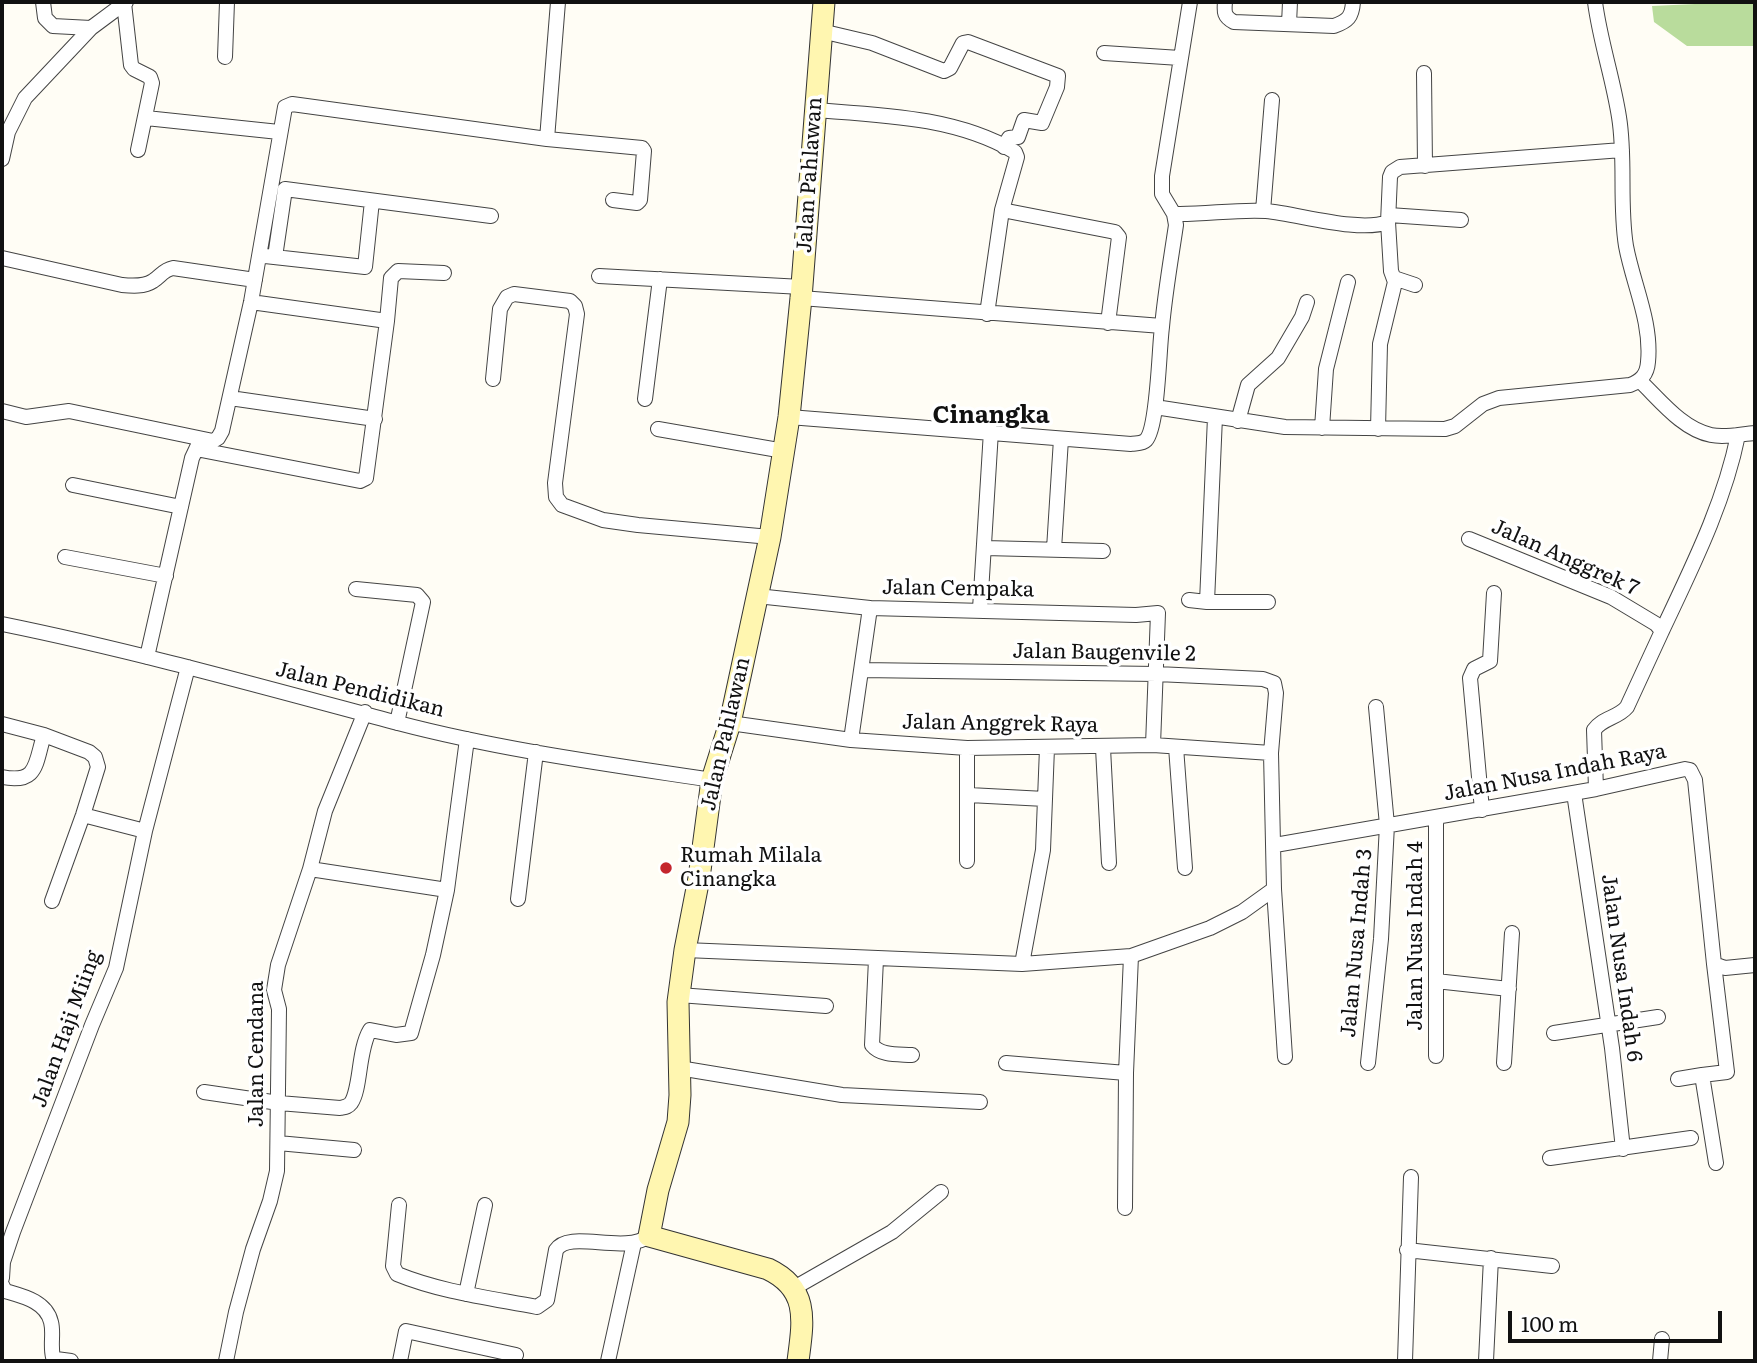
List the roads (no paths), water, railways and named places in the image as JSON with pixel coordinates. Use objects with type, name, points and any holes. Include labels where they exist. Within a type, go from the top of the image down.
[{"type":"street","points":[[43,2],[45,19],[53,26],[91,28]]},
{"type":"street","points":[[2,159],[8,132],[25,98],[91,28],[125,2]]},
{"type":"street","points":[[125,2],[131,65],[152,79],[138,150]]},
{"type":"street","points":[[225,57],[227,2]]},
{"type":"street","points":[[547,139],[558,2]]},
{"type":"street","name":"Jalan Pahlawan","points":[[642,1240],[678,1122],[677,1015],[685,950],[699,878],[712,780],[730,723],[770,537],[789,417],[802,293],[824,2]]},
{"type":"street","points":[[789,417],[1131,444],[1147,440],[1155,407],[1162,326],[1176,225],[1174,214],[1163,194],[1162,176],[1190,2]]},
{"type":"street","points":[[1225,2],[1224,13],[1227,19],[1234,22],[1334,26],[1346,22],[1352,15],[1353,2]]},
{"type":"street","points":[[1289,24],[1290,2]]},
{"type":"street","points":[[1155,407],[1285,427],[1445,429],[1455,426],[1483,404],[1499,398],[1630,385],[1640,381],[1648,362],[1647,333],[1627,247],[1622,210],[1619,118],[1595,2]]},
{"type":"street","points":[[821,31],[872,43],[944,71],[950,68],[963,43],[968,42],[1058,76],[1057,87],[1042,123],[1024,120],[1018,137],[1009,138],[1004,147]]},
{"type":"street","points":[[1104,52],[1180,58]]},
{"type":"street","points":[[1424,73],[1425,166]]},
{"type":"street","points":[[1263,211],[1272,100]]},
{"type":"street","points":[[199,444],[218,438],[230,398],[251,302],[279,132],[288,104],[547,139],[642,148],[644,151],[640,200],[637,203],[613,201]]},
{"type":"street","points":[[815,110],[942,125],[986,138],[1015,152],[1017,157],[1002,210],[987,313]]},
{"type":"street","points":[[146,118],[279,132]]},
{"type":"street","points":[[1378,429],[1380,344],[1395,286],[1391,271],[1389,218],[1392,172],[1400,167],[1622,150]]},
{"type":"street","points":[[275,257],[285,189],[491,216]]},
{"type":"street","points":[[259,256],[365,267],[372,201]]},
{"type":"street","points":[[1002,210],[1115,232],[1119,237],[1108,323]]},
{"type":"street","points":[[1174,214],[1263,211],[1349,224],[1382,224],[1389,218],[1461,220]]},
{"type":"street","points":[[2,258],[122,285],[139,286],[150,283],[165,270],[173,268],[255,280]]},
{"type":"street","points":[[2,411],[26,416],[69,411],[360,481],[366,478],[391,278],[398,271],[444,273]]},
{"type":"street","points":[[599,275],[987,313],[1162,326]]},
{"type":"street","points":[[1394,278],[1415,285]]},
{"type":"street","points":[[645,399],[660,279]]},
{"type":"street","points":[[1322,428],[1326,369],[1348,282]]},
{"type":"street","points":[[493,379],[500,309],[507,297],[514,294],[570,301],[577,314],[555,483],[556,498],[562,505],[603,520],[638,526],[770,537]]},
{"type":"street","points":[[251,302],[387,321]]},
{"type":"street","points":[[1238,421],[1248,385],[1278,358],[1302,317],[1307,302]]},
{"type":"street","points":[[1640,381],[1687,425],[1711,435],[1755,433]]},
{"type":"street","points":[[230,398],[375,419]]},
{"type":"street","points":[[1207,602],[1215,418]]},
{"type":"street","points":[[658,429],[784,451]]},
{"type":"street","points":[[980,609],[991,431]]},
{"type":"street","points":[[1596,789],[1594,730],[1602,722],[1622,714],[1627,707],[1713,521],[1729,475],[1738,435]]},
{"type":"street","points":[[1054,549],[1061,439]]},
{"type":"street","points":[[147,657],[181,507],[199,444]]},
{"type":"street","points":[[73,485],[181,507]]},
{"type":"street","name":"Jalan Anggrek 7","points":[[1469,539],[1611,597],[1657,624],[1662,631]]},
{"type":"street","points":[[985,548],[1103,551]]},
{"type":"street","points":[[65,557],[166,576]]},
{"type":"street","points":[[356,589],[417,595],[423,602],[397,723]]},
{"type":"street","points":[[1482,810],[1470,678],[1474,669],[1490,661],[1494,593]]},
{"type":"street","name":"Jalan Cempaka","points":[[757,596],[870,608],[1136,615],[1158,613],[1157,674]]},
{"type":"street","points":[[1189,600],[1268,602]]},
{"type":"street","points":[[851,740],[870,608]]},
{"type":"street","name":"Jalan Pendidikan","points":[[2,624],[188,667],[467,739],[712,780]]},
{"type":"street","name":"Jalan Haji Miing","points":[[2,1278],[7,1231],[116,968],[145,831],[188,667]]},
{"type":"street","name":"Jalan Baugenvile 2","points":[[861,670],[1262,678],[1274,683],[1276,693],[1271,752]]},
{"type":"street","points":[[1153,745],[1157,674]]},
{"type":"street","name":"Jalan Nusa Indah 3","points":[[1368,1063],[1381,939],[1387,825],[1376,707]]},
{"type":"street","name":"Jalan Cendana","points":[[226,1361],[249,1262],[277,1171],[279,1009],[274,990],[278,965],[310,869],[325,811],[365,712]]},
{"type":"street","name":"Jalan Anggrek Raya","points":[[730,723],[851,740],[967,748],[1103,748],[1153,745],[1271,752]]},
{"type":"street","points":[[2,724],[44,735],[89,752],[95,757],[97,767],[83,815],[51,901]]},
{"type":"street","points":[[2,777],[16,780],[27,778],[34,769],[44,735]]},
{"type":"street","points":[[204,1092],[279,1103],[346,1107],[353,1097],[364,1043],[370,1030],[396,1035],[411,1033],[433,955],[447,890],[467,739]]},
{"type":"street","points":[[1176,747],[1185,868]]},
{"type":"street","points":[[967,748],[967,861]]},
{"type":"street","points":[[1022,964],[1043,850],[1047,748]]},
{"type":"street","points":[[1103,748],[1110,863]]},
{"type":"street","points":[[518,899],[536,752]]},
{"type":"street","points":[[1271,752],[1274,889],[1285,1057]]},
{"type":"street","name":"Jalan Nusa Indah Raya","points":[[1275,845],[1596,789],[1685,769],[1694,774],[1714,964]]},
{"type":"street","name":"Jalan Nusa Indah 6","points":[[1574,793],[1609,1025],[1623,1149]]},
{"type":"street","points":[[969,795],[1045,799]]},
{"type":"street","points":[[83,815],[145,831]]},
{"type":"street","name":"Jalan Nusa Indah 4","points":[[1436,817],[1436,1056]]},
{"type":"street","points":[[310,869],[447,890]]},
{"type":"street","points":[[685,950],[1022,964],[1131,956],[1210,928],[1242,912],[1274,889]]},
{"type":"street","points":[[1504,1063],[1512,933]]},
{"type":"street","points":[[1125,1208],[1126,1073],[1131,956]]},
{"type":"street","points":[[876,959],[872,1045],[876,1050],[889,1054],[912,1055]]},
{"type":"street","points":[[1678,1079],[1727,1072],[1714,964],[1725,968],[1755,965]]},
{"type":"street","points":[[1436,981],[1509,989]]},
{"type":"street","points":[[679,995],[826,1006]]},
{"type":"street","points":[[1554,1033],[1658,1017]]},
{"type":"street","points":[[1006,1063],[1126,1073]]},
{"type":"street","points":[[679,1068],[842,1095],[980,1102]]},
{"type":"street","points":[[1702,1075],[1716,1163]]},
{"type":"street","points":[[1550,1158],[1691,1138]]},
{"type":"street","points":[[278,1143],[354,1150]]},
{"type":"street","points":[[1405,1361],[1411,1177]]},
{"type":"street","points":[[794,1288],[892,1232],[941,1192]]},
{"type":"street","points":[[400,1205],[393,1271],[415,1282],[537,1307],[547,1300],[556,1250],[560,1243],[568,1241],[614,1245],[642,1240],[768,1269],[783,1277],[799,1298],[802,1317],[798,1361]]},
{"type":"street","points":[[466,1294],[485,1205]]},
{"type":"street","points":[[608,1361],[642,1240]]},
{"type":"street","points":[[1408,1250],[1552,1265]]},
{"type":"street","points":[[1486,1361],[1491,1258]]},
{"type":"street","points":[[2,1284],[5,1292],[33,1300],[47,1312],[51,1322],[53,1357],[71,1361]]},
{"type":"street","points":[[400,1361],[406,1331],[516,1356]]},
{"type":"street","points":[[1660,1361],[1662,1339]]},
{"type":"place","name":"Rumah Milala Cinangka","points":[[666,868]]},
{"type":"district","name":"Cinangka","points":[[991,416]]}]
